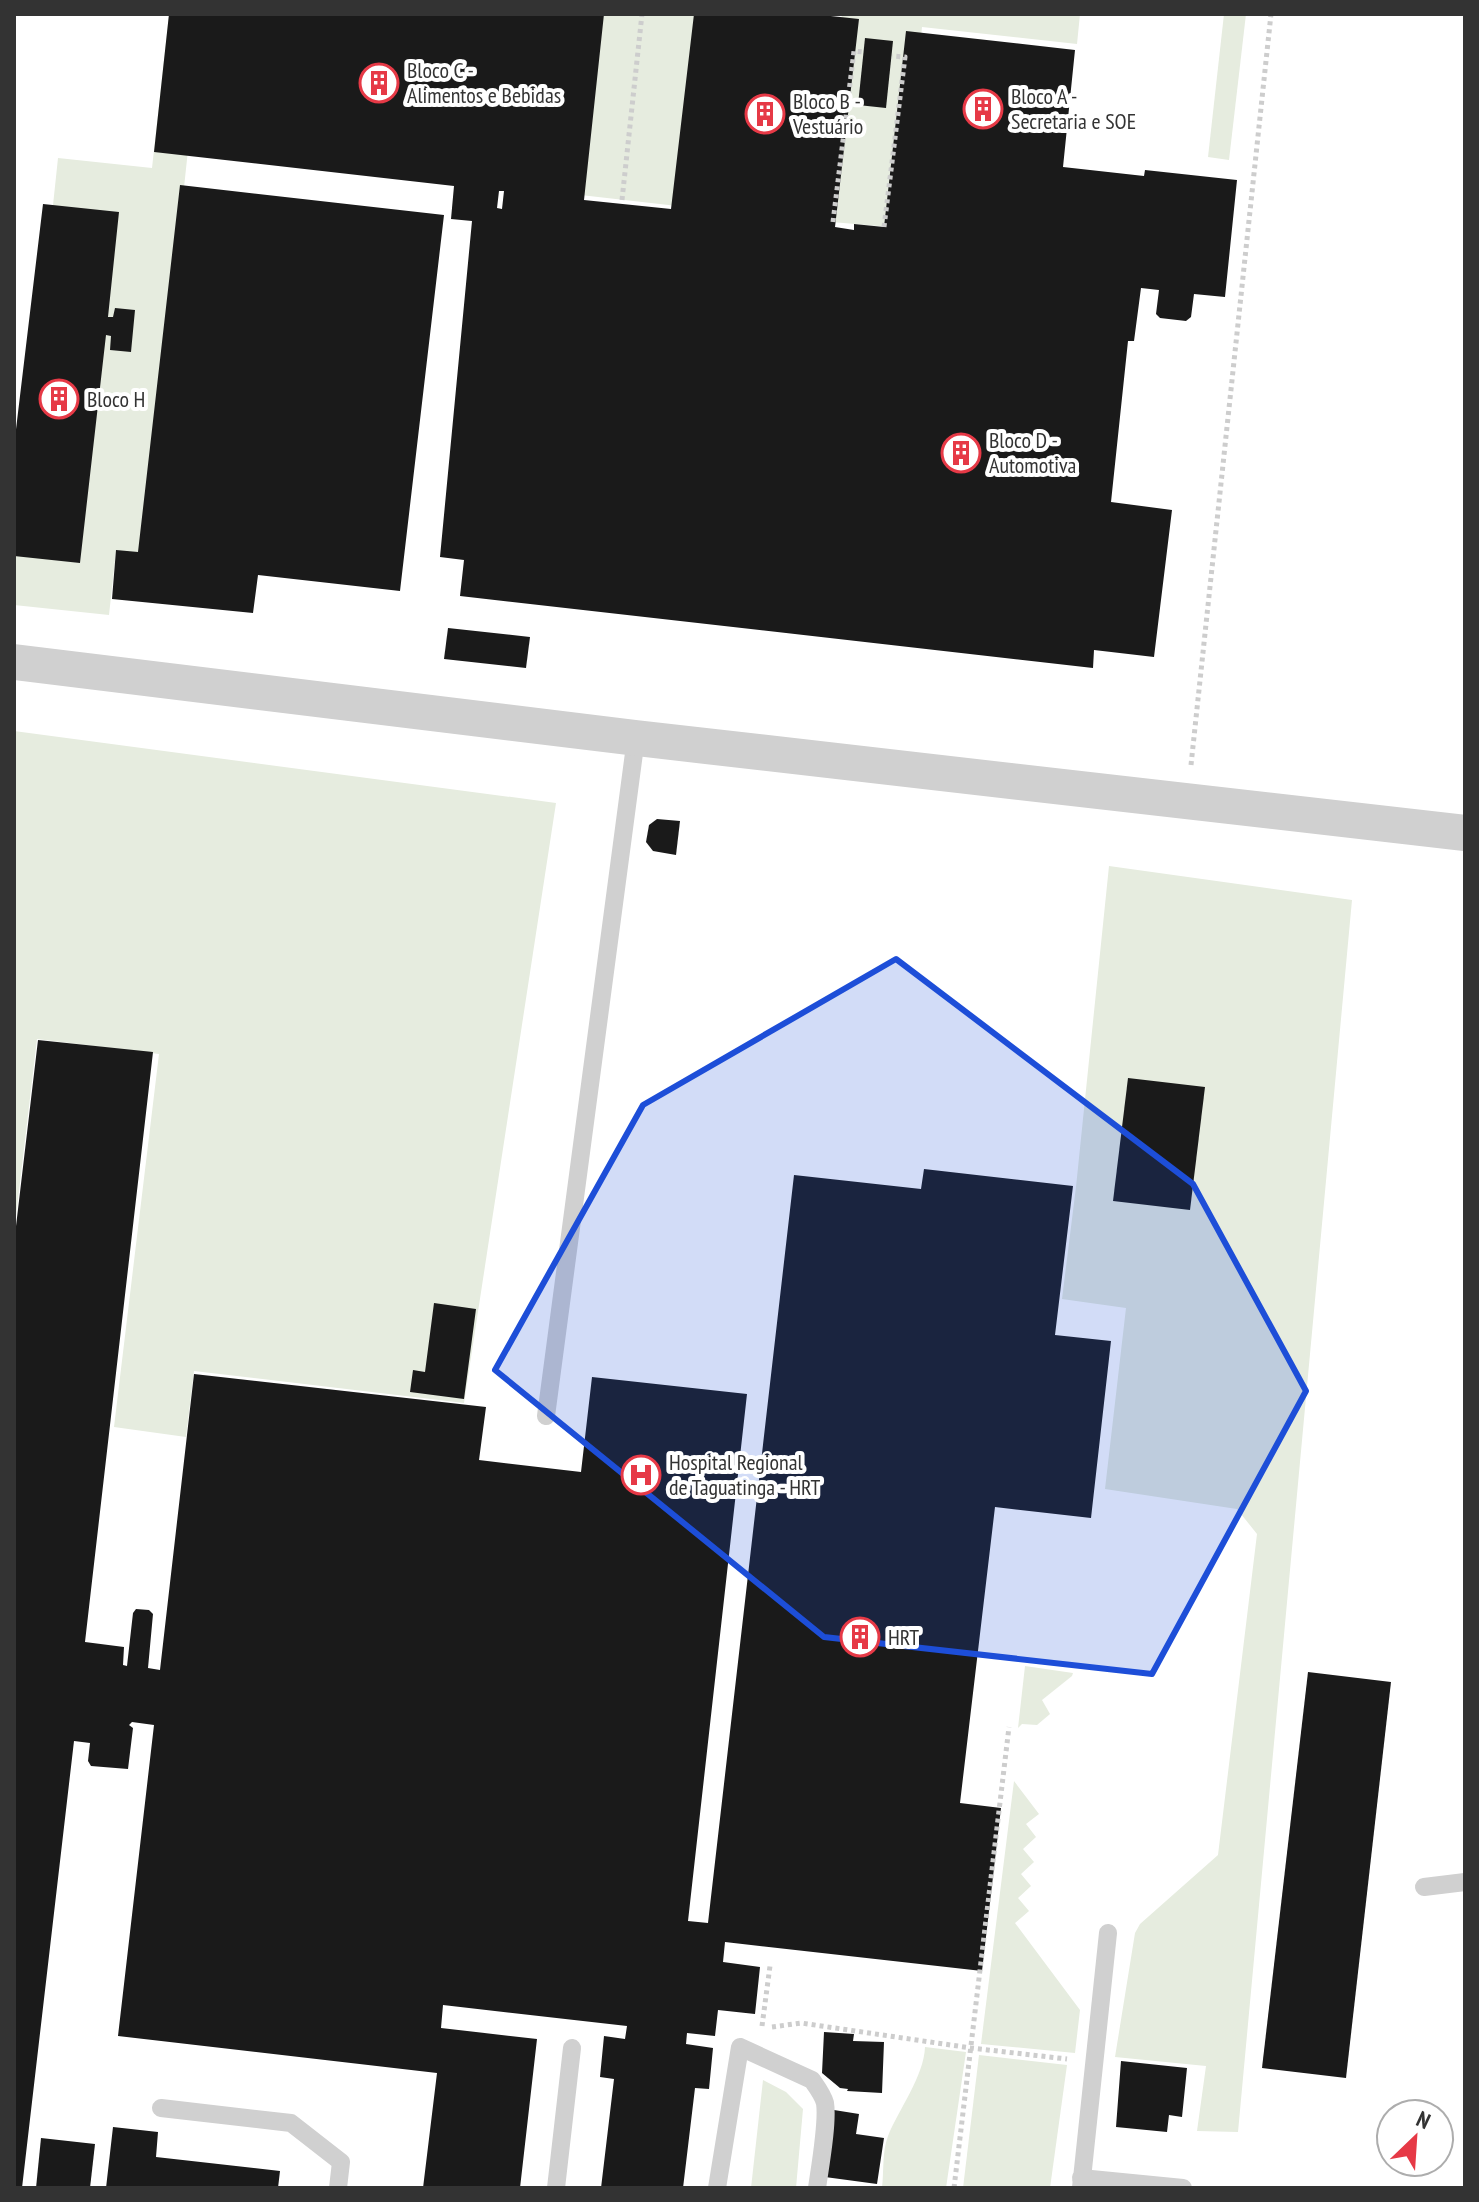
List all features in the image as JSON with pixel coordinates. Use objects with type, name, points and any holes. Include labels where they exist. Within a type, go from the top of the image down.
[{"type":"street","points":[[14,662],[636,738],[1465,833]]},
{"type":"lane","points":[[546,1416],[636,738]]},
{"type":"lane","points":[[1424,1887],[1465,1882]]},
{"type":"lane","points":[[1108,1933],[1081,2183],[1183,2188]]},
{"type":"lane","points":[[717,2188],[740,2047],[812,2080],[819,2090],[825,2103],[825,2116],[817,2188]]},
{"type":"lane","points":[[556,2188],[572,2048]]},
{"type":"lane","points":[[161,2108],[291,2123],[341,2162],[338,2188]]},
{"type":"path","points":[[622,200],[642,14]]},
{"type":"path","points":[[1191,771],[1271,14]]},
{"type":"path","points":[[833,222],[854,51],[863,52]]},
{"type":"path","points":[[884,227],[905,57],[892,56]]},
{"type":"path","points":[[954,2188],[1009,1727]]},
{"type":"path","points":[[762,2029],[801,2023],[1071,2060]]},
{"type":"highlighted area","points":[[896,959],[1193,1184],[1306,1391],[1152,1674],[824,1637],[495,1370],[643,1105]]},
{"type":"shaded area","points":[[166,14],[706,14],[686,207],[188,150],[145,553],[116,551],[109,615],[14,605],[14,440],[28,441],[58,158],[152,168],[169,15]]},
{"type":"shaded area","points":[[842,14],[1080,14],[1077,44],[922,27],[902,228],[820,221]]},
{"type":"shaded area","points":[[1224,14],[1246,14],[1229,160],[1208,157]]},
{"type":"shaded area","points":[[14,731],[556,803],[464,1403],[194,1371],[186,1437],[114,1427],[159,1054],[37,1039],[14,1233]]},
{"type":"shaded area","points":[[1109,866],[1352,900],[1238,2132],[1197,2131],[1206,2066],[1115,2057],[1135,1933],[1140,1924],[1218,1855],[1257,1534],[1237,1509],[1105,1489],[1126,1308],[1062,1299]]},
{"type":"shaded area","points":[[1025,1666],[1073,1673],[1042,1700],[1050,1714],[1037,1725],[1022,1724],[1018,1728]]},
{"type":"shaded area","points":[[1014,1781],[1039,1814],[1026,1824],[1036,1837],[1023,1849],[1034,1862],[1021,1874],[1031,1886],[1018,1898],[1029,1911],[1015,1923],[1080,2010],[1075,2053],[981,2044]]},
{"type":"shaded area","points":[[925,2047],[966,2052],[946,2188],[882,2188],[886,2142],[916,2081]]},
{"type":"shaded area","points":[[979,2055],[1067,2065],[1050,2188],[963,2188]]},
{"type":"shaded area","points":[[763,2080],[786,2092],[803,2109],[796,2188],[751,2188]]},
{"type":"building","points":[[169,14],[604,14],[584,200],[671,209],[694,14],[812,14],[859,19],[835,227],[854,230],[854,224],[884,227],[906,31],[1075,50],[1063,167],[1144,176],[1145,170],[1237,180],[1225,297],[1194,294],[1191,317],[1186,321],[1160,318],[1156,314],[1159,290],[1141,288],[1134,341],[1128,341],[1111,502],[1172,510],[1154,657],[1094,650],[1093,668],[460,596],[464,560],[440,557],[472,221],[451,219],[454,186],[154,152]],"holes":[[[499,191],[504,191],[502,209],[497,208]]]},
{"type":"building","points":[[865,38],[893,41],[886,108],[858,105]]},
{"type":"building","points":[[180,185],[444,215],[400,591],[258,575],[253,613],[112,599],[116,550],[138,552]]},
{"type":"building","name":"Bloco H","points":[[43,204],[119,212],[108,317],[113,317],[115,308],[135,310],[131,352],[110,350],[111,336],[106,335],[80,563],[14,556],[14,446]]},
{"type":"building","points":[[448,628],[530,637],[526,668],[444,659]]},
{"type":"building","points":[[657,819],[680,821],[676,855],[653,851],[646,842],[649,825]]},
{"type":"building","points":[[38,1040],[153,1052],[85,1642],[124,1647],[123,1665],[127,1666],[133,1613],[136,1609],[149,1610],[153,1614],[148,1668],[160,1670],[194,1374],[486,1407],[479,1460],[581,1472],[592,1377],[747,1394],[688,1921],[708,1923],[794,1175],[921,1189],[924,1169],[1073,1186],[1055,1335],[1111,1341],[1091,1518],[995,1507],[960,1803],[1001,1808],[982,1971],[725,1942],[723,1962],[760,1967],[755,2014],[718,2010],[715,2036],[687,2033],[686,2044],[713,2048],[709,2089],[695,2088],[683,2188],[601,2188],[614,2079],[600,2077],[604,2036],[625,2039],[627,2026],[443,2005],[441,2028],[537,2039],[520,2188],[423,2188],[437,2073],[118,2036],[154,1725],[132,1722],[129,1725],[133,1728],[128,1769],[91,1766],[88,1761],[90,1743],[74,1741],[22,2188],[14,2188],[14,1243]]},
{"type":"building","points":[[1128,1078],[1205,1087],[1190,1210],[1113,1201]]},
{"type":"building","points":[[434,1303],[476,1309],[464,1399],[410,1392],[413,1370],[425,1372]]},
{"type":"building","points":[[1308,1672],[1391,1682],[1346,2078],[1262,2068]]},
{"type":"building","points":[[824,2032],[854,2034],[853,2041],[884,2042],[882,2093],[847,2091],[822,2073]]},
{"type":"building","points":[[1121,2061],[1187,2068],[1182,2117],[1169,2115],[1167,2132],[1116,2127]]},
{"type":"building","points":[[834,2110],[859,2114],[856,2134],[884,2138],[877,2184],[825,2177]]},
{"type":"building","points":[[113,2127],[158,2132],[156,2157],[280,2171],[278,2188],[106,2188]]},
{"type":"building","points":[[41,2138],[95,2144],[90,2188],[36,2188]]},
{"type":"place","name":"Bloco C - Alimentos e Bebidas","points":[[379,83]]},
{"type":"place","name":"Bloco A - Secretaria e SOE","points":[[983,109]]},
{"type":"place","name":"Bloco B - Vestuário","points":[[765,114]]},
{"type":"place","name":"Bloco H","points":[[59,399]]},
{"type":"place","name":"Bloco D - Automotiva","points":[[961,453]]},
{"type":"place","name":"Hospital Regional de Taguatinga - HRT","points":[[641,1475]]},
{"type":"place","name":"HRT","points":[[860,1637]]}]
